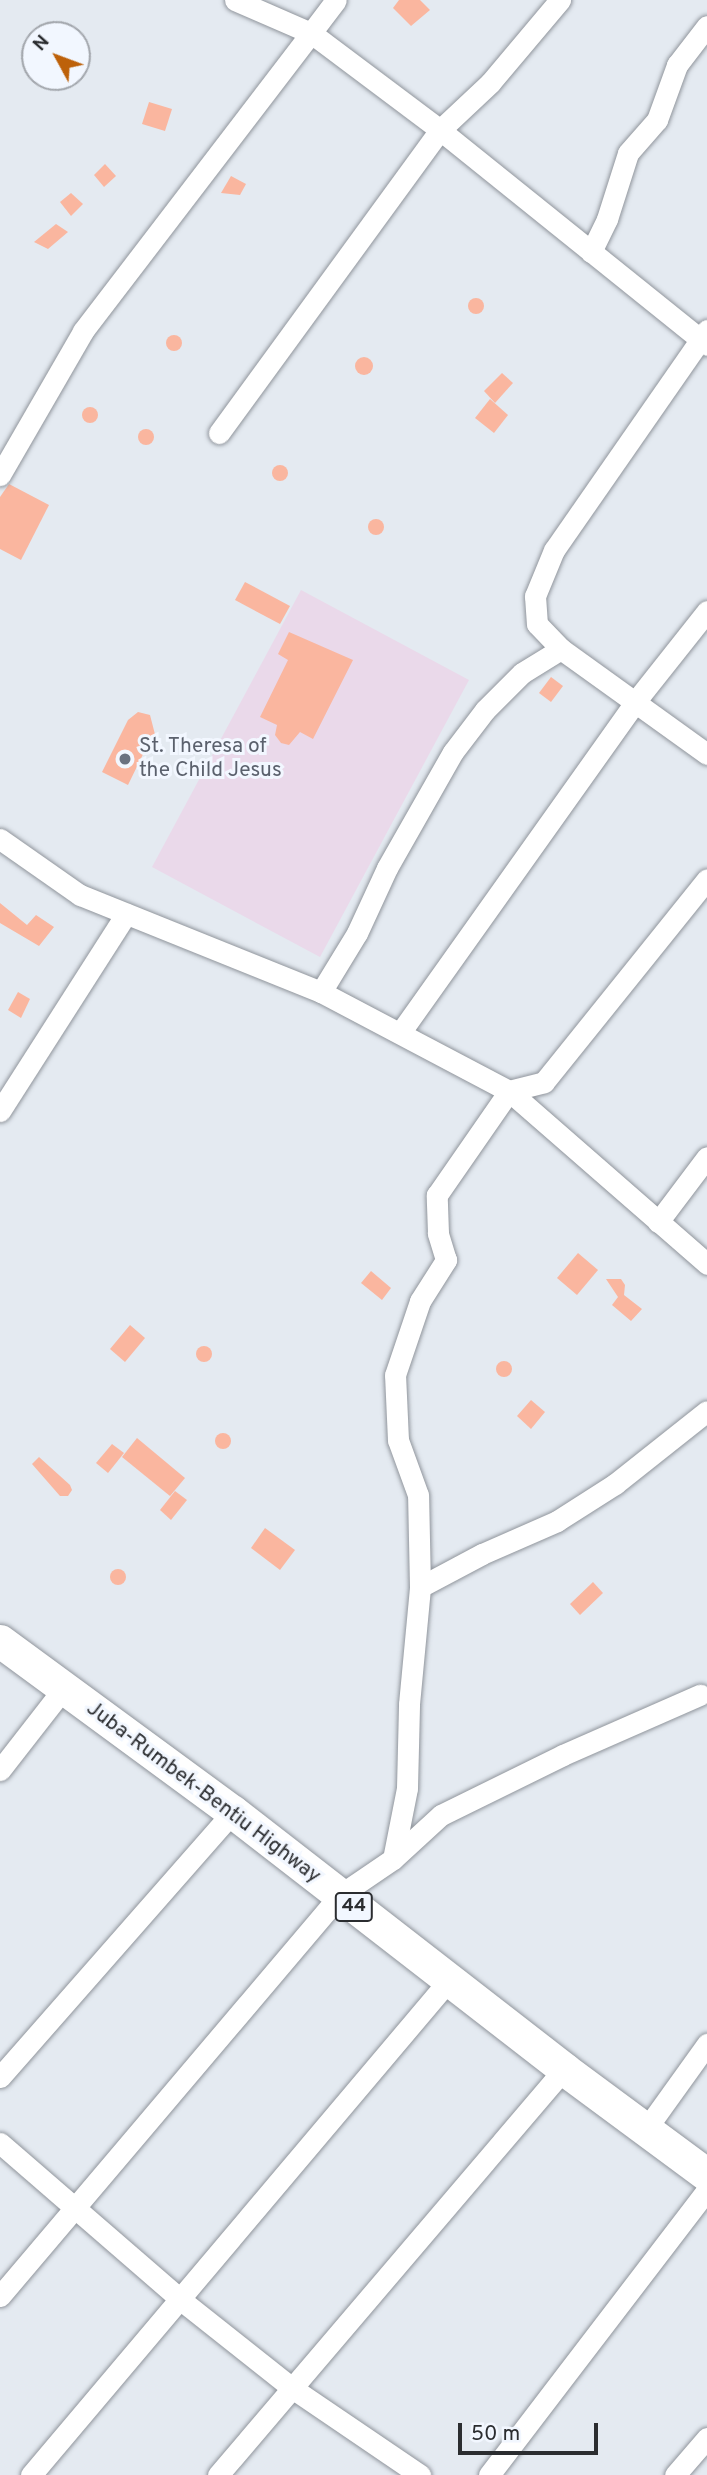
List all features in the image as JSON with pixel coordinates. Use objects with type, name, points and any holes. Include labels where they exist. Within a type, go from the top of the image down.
[{"type":"main road","name":"Juba-Rumbek-Bentiu Highway","points":[[0,1640],[233,1812],[564,2069],[707,2175]]},
{"type":"street","points":[[0,475],[83,331],[336,0]]},
{"type":"street","points":[[219,433],[440,130],[490,83],[559,0]]},
{"type":"street","points":[[243,2],[311,33],[440,130],[591,252],[705,339],[554,550],[535,596],[537,624],[561,649],[707,754]]},
{"type":"street","points":[[591,252],[607,219],[628,153],[657,120],[677,65],[707,26]]},
{"type":"street","points":[[400,1033],[635,702],[707,611]]},
{"type":"street","points":[[321,992],[357,933],[387,869],[453,752],[485,710],[523,673],[561,649]]},
{"type":"street","points":[[0,839],[80,895],[321,992],[509,1091],[707,1264]]},
{"type":"street","points":[[393,1859],[407,1788],[409,1704],[421,1587],[418,1495],[398,1440],[395,1375],[420,1301],[446,1260],[438,1233],[437,1195],[509,1091],[544,1082],[707,879]]},
{"type":"street","points":[[0,1111],[126,914]]},
{"type":"street","points":[[658,1222],[707,1157]]},
{"type":"street","points":[[421,1587],[482,1554],[557,1521],[615,1484],[707,1411]]},
{"type":"street","points":[[0,1770],[63,1689]]},
{"type":"street","points":[[0,2296],[340,1895],[393,1859],[441,1815],[563,1755],[700,1695]]},
{"type":"street","points":[[0,2077],[233,1812]]},
{"type":"street","points":[[31,2475],[449,1980]]},
{"type":"street","points":[[646,2129],[707,2044]]},
{"type":"street","points":[[218,2475],[564,2069]]},
{"type":"street","points":[[0,2143],[181,2300],[292,2388],[420,2475]]},
{"type":"street","points":[[489,2475],[707,2190]]},
{"type":"street","points":[[676,2475],[707,2438]]},
{"type":"shaded area","points":[[301,590],[469,680],[320,957],[152,867]]},
{"type":"building","points":[[399,0],[420,0],[430,10],[411,26],[393,8]]},
{"type":"building","points":[[149,102],[172,109],[165,131],[142,124]]},
{"type":"building","points":[[105,164],[116,176],[104,187],[94,175]]},
{"type":"building","points":[[231,176],[246,184],[240,195],[221,193]]},
{"type":"building","points":[[71,193],[83,204],[71,216],[60,202]]},
{"type":"building","points":[[56,224],[68,232],[48,249],[34,242]]},
{"type":"building","points":[[476,298],[484,306],[476,314],[468,306]]},
{"type":"building","points":[[174,335],[182,343],[174,351],[166,343]]},
{"type":"building","points":[[364,357],[370,360],[373,366],[370,372],[364,375],[358,372],[355,366],[358,360]]},
{"type":"building","points":[[502,373],[513,383],[495,403],[484,391]]},
{"type":"building","points":[[490,399],[508,415],[494,433],[475,418]]},
{"type":"building","points":[[90,407],[96,409],[96,421],[90,423],[84,421],[82,415],[84,409]]},
{"type":"building","points":[[146,429],[154,437],[146,445],[138,437]]},
{"type":"building","points":[[280,465],[288,473],[280,481],[272,473]]},
{"type":"building","points":[[9,484],[49,505],[21,560],[0,549],[0,497]]},
{"type":"building","points":[[376,519],[384,527],[376,535],[368,527]]},
{"type":"building","points":[[245,582],[290,606],[280,624],[235,600]]},
{"type":"building","points":[[289,632],[353,660],[313,739],[300,732],[289,745],[281,743],[275,735],[277,725],[260,717],[288,660],[278,654]]},
{"type":"building","points":[[551,677],[563,686],[551,702],[539,693]]},
{"type":"building","name":"St. Theresa of the Child Jesus","points":[[138,712],[150,715],[158,746],[149,742],[128,785],[102,772],[128,720]]},
{"type":"building","points":[[0,903],[27,925],[36,915],[54,927],[39,946],[0,923]]},
{"type":"building","points":[[18,992],[30,999],[21,1018],[8,1010]]},
{"type":"building","points":[[578,1253],[598,1270],[577,1295],[557,1278]]},
{"type":"building","points":[[371,1271],[391,1288],[382,1300],[361,1283]]},
{"type":"building","points":[[606,1279],[621,1279],[625,1285],[624,1295],[642,1309],[631,1321],[612,1305],[618,1297]]},
{"type":"building","points":[[130,1325],[145,1338],[125,1362],[110,1349]]},
{"type":"building","points":[[204,1346],[212,1354],[204,1362],[196,1354]]},
{"type":"building","points":[[504,1361],[512,1369],[504,1377],[496,1369]]},
{"type":"building","points":[[531,1400],[545,1412],[531,1429],[517,1416]]},
{"type":"building","points":[[223,1433],[229,1435],[229,1447],[223,1449],[217,1447],[215,1441],[217,1435]]},
{"type":"building","points":[[137,1438],[185,1478],[170,1496],[122,1457]]},
{"type":"building","points":[[112,1444],[124,1453],[108,1473],[96,1463]]},
{"type":"building","points":[[39,1457],[70,1485],[72,1490],[68,1496],[60,1496],[32,1464]]},
{"type":"building","points":[[175,1491],[187,1500],[171,1520],[160,1510]]},
{"type":"building","points":[[265,1528],[295,1550],[280,1570],[251,1548]]},
{"type":"building","points":[[118,1569],[126,1577],[118,1585],[110,1577]]},
{"type":"building","points":[[593,1582],[603,1593],[580,1615],[570,1604]]},
{"type":"place","name":"St. Theresa of the Child Jesus","points":[[125,759]]}]
